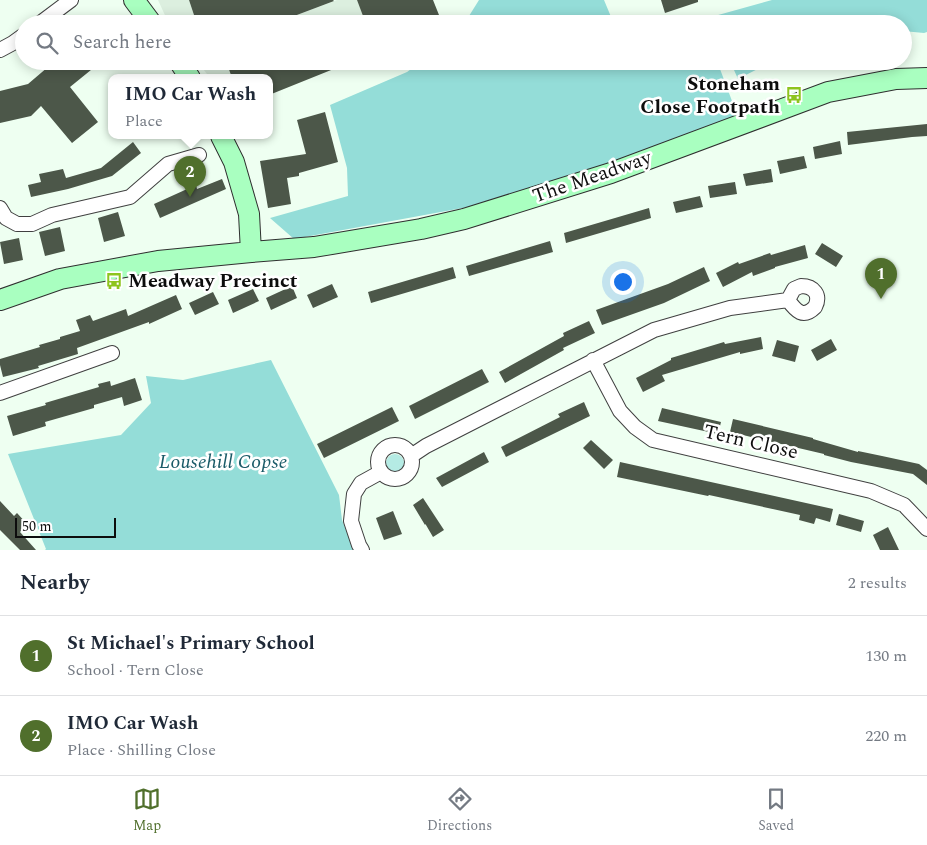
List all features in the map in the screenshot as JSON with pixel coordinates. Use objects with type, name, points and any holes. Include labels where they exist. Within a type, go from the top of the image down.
[{"type":"street","points":[[51,15],[71,0]]},
{"type":"street","points":[[134,0],[145,15]]},
{"type":"street","points":[[0,50],[15,42]]},
{"type":"street","name":"The Meadway","points":[[0,300],[60,279],[158,261],[314,247],[421,229],[464,219],[611,173],[828,92],[896,79],[927,78]]},
{"type":"street","points":[[223,139],[234,162],[249,214],[251,252]]},
{"type":"street","points":[[0,208],[6,218],[17,224],[32,224],[52,215],[130,197],[168,164],[199,155]]},
{"type":"street","points":[[411,456],[426,446],[654,330],[730,308],[788,300]]},
{"type":"street","points":[[0,393],[112,353]]},
{"type":"street","name":"Tern Close","points":[[594,360],[620,411],[635,427],[653,440],[871,491],[904,505],[927,529]]},
{"type":"street","points":[[399,445],[408,451],[413,461],[410,472],[406,476],[396,480],[390,479],[381,472],[378,461],[380,455],[388,447],[399,445]]},
{"type":"street","points":[[362,550],[351,521],[354,494],[361,483],[381,472]]},
{"type":"shaded area","points":[[158,0],[189,0],[194,15],[165,15]]},
{"type":"shaded area","points":[[337,0],[357,0],[363,15],[297,15]]},
{"type":"shaded area","points":[[204,70],[229,70],[230,74],[207,74]]},
{"type":"shaded area","points":[[395,454],[401,457],[404,463],[401,469],[395,472],[389,469],[386,463],[389,457]]},
{"type":"green space","points":[[479,0],[604,0],[610,15],[470,15]]},
{"type":"green space","points":[[772,0],[927,0],[927,32],[912,32],[912,15],[718,15]]},
{"type":"green space","points":[[410,70],[720,70],[738,117],[545,185],[468,207],[294,239],[270,218],[348,196],[347,168],[330,105]]},
{"type":"green space","points":[[734,70],[756,70],[738,79]]},
{"type":"green space","name":"Lousehill Copse","points":[[271,360],[339,495],[342,520],[354,550],[45,550],[8,454],[121,435],[151,403],[146,376],[183,380]]},
{"type":"building","points":[[189,0],[334,1],[297,15],[194,15]]},
{"type":"building","points":[[357,0],[433,0],[439,15],[363,15]]},
{"type":"building","points":[[661,0],[698,0],[698,2],[665,13]]},
{"type":"building","points":[[44,70],[91,70],[70,87],[98,122],[72,143],[41,106],[31,116],[0,123],[0,91],[28,84]]},
{"type":"building","points":[[229,70],[331,70],[273,93],[273,74],[231,74]]},
{"type":"building","points":[[325,112],[338,162],[299,173],[299,176],[287,178],[291,204],[268,208],[260,161],[306,154],[297,120]]},
{"type":"building","points":[[927,124],[927,136],[848,145],[847,132]]},
{"type":"building","points":[[840,141],[842,154],[815,159],[813,147]]},
{"type":"building","points":[[133,142],[141,153],[112,176],[68,189],[31,197],[28,185],[41,182],[39,174],[63,169],[66,178],[101,168]]},
{"type":"building","points":[[804,156],[807,168],[780,174],[777,161]]},
{"type":"building","points":[[771,169],[773,182],[746,186],[743,174]]},
{"type":"building","points":[[222,179],[226,189],[160,218],[154,204],[196,185],[197,189]]},
{"type":"building","points":[[735,182],[737,194],[710,198],[708,186]]},
{"type":"building","points":[[700,196],[703,207],[676,213],[673,202]]},
{"type":"building","points":[[649,208],[651,218],[566,243],[564,233]]},
{"type":"building","points":[[118,212],[125,236],[104,242],[98,218]]},
{"type":"building","points":[[60,227],[65,251],[45,256],[39,232]]},
{"type":"building","points":[[19,238],[23,260],[4,264],[0,242]]},
{"type":"building","points":[[550,241],[553,252],[469,276],[466,266]]},
{"type":"building","points":[[822,243],[843,256],[836,267],[815,254]]},
{"type":"building","points":[[805,245],[808,258],[775,267],[753,276],[752,272],[723,287],[716,273],[738,262],[739,264],[770,253],[771,255]]},
{"type":"building","points":[[453,267],[456,278],[371,303],[368,292]]},
{"type":"building","points":[[704,267],[710,281],[664,303],[602,325],[596,310],[668,284]]},
{"type":"building","points":[[332,284],[338,297],[313,308],[307,295]]},
{"type":"building","points":[[292,286],[297,298],[271,310],[266,298]]},
{"type":"building","points":[[253,289],[259,301],[233,313],[228,300]]},
{"type":"building","points":[[213,292],[219,304],[195,315],[189,303]]},
{"type":"building","points":[[176,295],[182,309],[149,324],[149,322],[77,348],[78,354],[38,366],[39,368],[3,377],[0,359],[40,347],[39,345],[80,331],[76,320],[90,315],[93,321],[126,309],[128,316]]},
{"type":"building","points":[[589,321],[595,333],[563,348],[564,350],[505,383],[499,372],[564,336],[563,333]]},
{"type":"building","points":[[761,337],[763,349],[740,354],[740,352],[662,375],[665,381],[643,392],[636,378],[671,360],[671,358],[724,342],[725,344]]},
{"type":"building","points":[[831,339],[837,350],[817,361],[811,350]]},
{"type":"building","points":[[777,340],[799,346],[795,362],[772,356]]},
{"type":"building","points":[[482,369],[489,382],[415,419],[409,406]]},
{"type":"building","points":[[135,378],[142,400],[124,406],[122,397],[94,405],[94,408],[45,422],[46,426],[13,436],[7,416],[99,387],[98,384],[110,381],[111,386]]},
{"type":"building","points":[[584,402],[590,416],[506,457],[501,447],[560,417],[558,414]]},
{"type":"building","points":[[392,407],[399,421],[324,458],[317,444]]},
{"type":"building","points":[[662,408],[721,422],[718,434],[658,421]]},
{"type":"building","points":[[733,419],[813,438],[858,452],[919,464],[927,470],[927,485],[913,474],[851,462],[730,432]]},
{"type":"building","points":[[591,440],[613,460],[604,469],[583,448]]},
{"type":"building","points":[[484,452],[489,462],[442,487],[436,478]]},
{"type":"building","points":[[620,462],[833,509],[830,522],[816,518],[814,524],[799,520],[800,515],[617,477]]},
{"type":"building","points":[[423,498],[444,530],[433,537],[413,505]]},
{"type":"building","points":[[0,501],[14,516],[17,513],[27,524],[20,532],[36,550],[20,550],[0,530]]},
{"type":"building","points":[[393,511],[402,534],[384,540],[376,518]]},
{"type":"building","points":[[839,514],[864,521],[861,532],[836,525]]},
{"type":"building","points":[[888,527],[899,550],[880,550],[873,535]]},
{"type":"place","name":"Stoneham Close Footpath","points":[[794,95]]},
{"type":"place","name":"IMO Car Wash","points":[[190,197]]},
{"type":"place","name":"Meadway Precinct","points":[[114,281]]},
{"type":"place","name":"St Michael's Primary School","points":[[881,299]]}]
